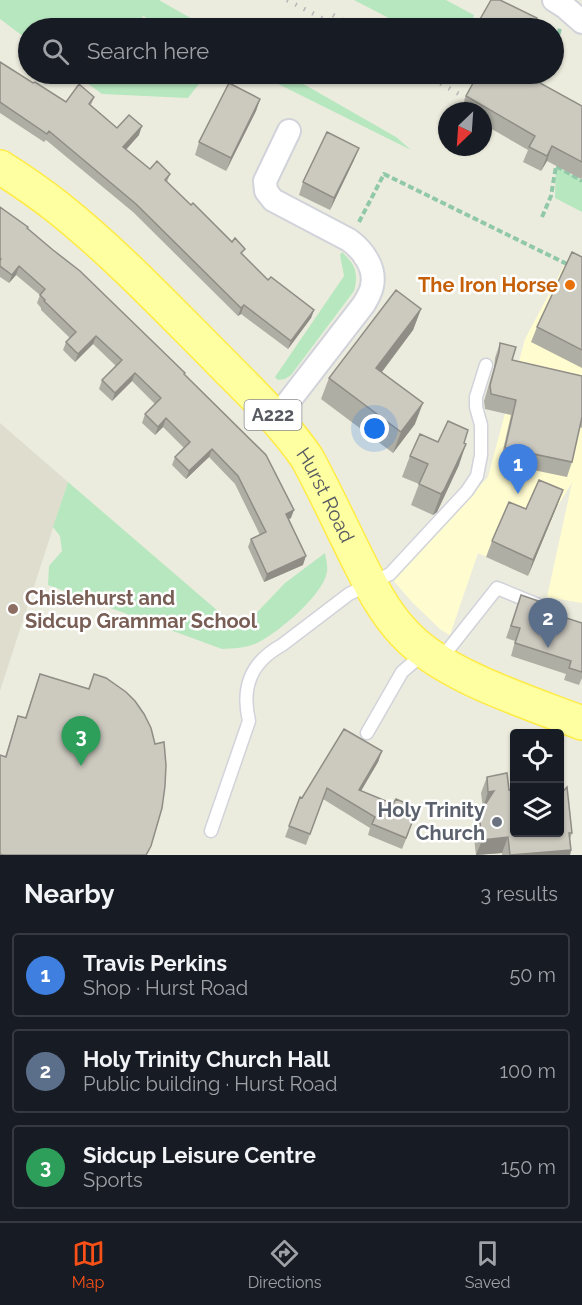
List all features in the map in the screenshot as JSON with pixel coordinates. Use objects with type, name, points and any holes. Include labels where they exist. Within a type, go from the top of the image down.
[{"type":"main road","name":"Hurst Road","points":[[0,167],[54,204],[97,242],[176,317],[276,418],[307,458],[370,584],[390,617],[404,634],[432,656],[468,676],[582,723]]},
{"type":"main road","name":"A222","points":[[513,696],[582,701]]},
{"type":"street","points":[[563,2],[582,22]]},
{"type":"street","points":[[276,418],[364,304],[371,291],[373,278],[364,254],[350,240],[273,200],[266,191],[265,181],[289,131]]},
{"type":"lane","points":[[211,831],[249,721],[245,696],[257,665],[272,650],[282,645],[349,594],[390,573],[466,491],[477,476],[481,455],[481,425],[476,397],[486,365]]},
{"type":"lane","points":[[367,734],[402,672],[432,656],[497,588],[553,611]]},
{"type":"path","points":[[538,85],[547,89]]},
{"type":"path","points":[[542,217],[551,196],[556,166],[582,180]]},
{"type":"path","points":[[350,240],[384,174],[574,268]]},
{"type":"shaded area","points":[[566,262],[582,269],[582,603],[547,597],[572,483],[557,507],[528,576],[478,553],[450,635],[441,630],[412,602],[392,579],[488,477],[525,339]]},
{"type":"shaded area","name":"Chislehurst and Sidcup Grammar School","points":[[0,423],[68,482],[0,691]]},
{"type":"green space","points":[[0,0],[159,0],[190,18],[147,18],[143,16],[142,18],[18,18],[18,32],[0,19]]},
{"type":"green space","points":[[354,0],[446,0],[474,15],[473,18],[389,18]]},
{"type":"green space","points":[[88,84],[199,84],[188,98],[102,94]]},
{"type":"green space","points":[[278,84],[303,84],[396,137],[411,150]]},
{"type":"green space","points":[[556,166],[582,180],[582,212],[555,198]]},
{"type":"green space","points":[[342,252],[355,269],[354,291],[291,375],[278,380],[275,377],[344,276],[340,255]]},
{"type":"green space","points":[[68,482],[240,630],[285,583],[325,553],[327,570],[324,581],[299,612],[268,637],[250,645],[222,649],[48,585],[49,566],[62,551],[60,536],[53,527]]},
{"type":"building","points":[[491,0],[500,0],[537,18],[481,18]]},
{"type":"building","points":[[0,62],[18,73],[18,84],[38,84],[66,102],[79,84],[94,97],[89,104],[117,128],[129,115],[142,126],[123,147],[150,169],[157,161],[170,174],[165,180],[191,205],[193,203],[232,242],[235,238],[245,249],[241,253],[268,280],[271,277],[314,310],[291,341],[244,305],[241,308],[136,204],[49,131],[47,134],[0,102]]},
{"type":"building","points":[[228,84],[260,99],[231,158],[199,142]]},
{"type":"building","points":[[473,84],[542,84],[582,106],[582,162],[552,146],[547,156],[529,147],[535,136],[492,111],[492,102],[476,102],[466,96]]},
{"type":"building","points":[[327,132],[359,148],[334,198],[303,182]]},
{"type":"building","points":[[0,207],[28,227],[80,271],[266,455],[294,510],[286,514],[306,556],[267,574],[251,539],[266,532],[238,476],[212,449],[189,471],[175,457],[190,442],[166,418],[158,427],[145,414],[161,398],[135,373],[115,393],[102,380],[122,360],[96,336],[78,354],[66,342],[76,332],[44,301],[40,295],[45,289],[19,266],[12,275],[0,266]]},
{"type":"building","points":[[572,252],[582,257],[582,350],[537,327]]},
{"type":"building","points":[[396,290],[421,309],[376,368],[423,403],[401,432],[329,378]]},
{"type":"building","points":[[500,343],[516,347],[512,360],[582,376],[582,417],[572,462],[505,448],[516,400],[491,394],[490,385]]},
{"type":"building","points":[[448,421],[468,430],[464,443],[466,444],[441,494],[419,484],[428,464],[410,456],[420,434],[438,442]]},
{"type":"building","points":[[539,480],[563,490],[533,560],[492,541],[509,502],[526,509]]},
{"type":"building","points":[[521,595],[553,606],[551,613],[582,623],[582,672],[569,668],[571,661],[515,643],[520,628],[511,626]]},
{"type":"building","points":[[40,674],[89,689],[94,674],[106,678],[135,701],[151,728],[155,744],[164,742],[166,765],[162,808],[151,846],[146,855],[0,854],[0,755],[6,757],[18,716],[26,718]]},
{"type":"building","points":[[344,729],[382,751],[359,790],[393,804],[396,799],[410,805],[405,817],[413,820],[406,838],[372,824],[375,817],[327,788],[310,834],[289,826],[300,797],[302,798]]},
{"type":"building","points":[[507,773],[510,790],[510,837],[564,837],[564,790],[567,787],[572,833],[569,833],[571,850],[510,855],[508,837],[482,840],[479,814],[494,791],[488,792],[487,777]]},
{"type":"railway","points":[[287,0],[322,18]]},
{"type":"railway","points":[[333,15],[339,18]]},
{"type":"railway","points":[[442,84],[473,102]]},
{"type":"place","name":"The Iron Horse","points":[[570,285]]},
{"type":"place","name":"Travis Perkins","points":[[518,494]]},
{"type":"place","name":"Chislehurst and Sidcup Grammar School","points":[[13,609]]},
{"type":"place","name":"Holy Trinity Church Hall","points":[[548,648]]},
{"type":"place","name":"Sidcup Leisure Centre","points":[[81,766]]},
{"type":"place","name":"Holy Trinity Church","points":[[497,822]]}]
